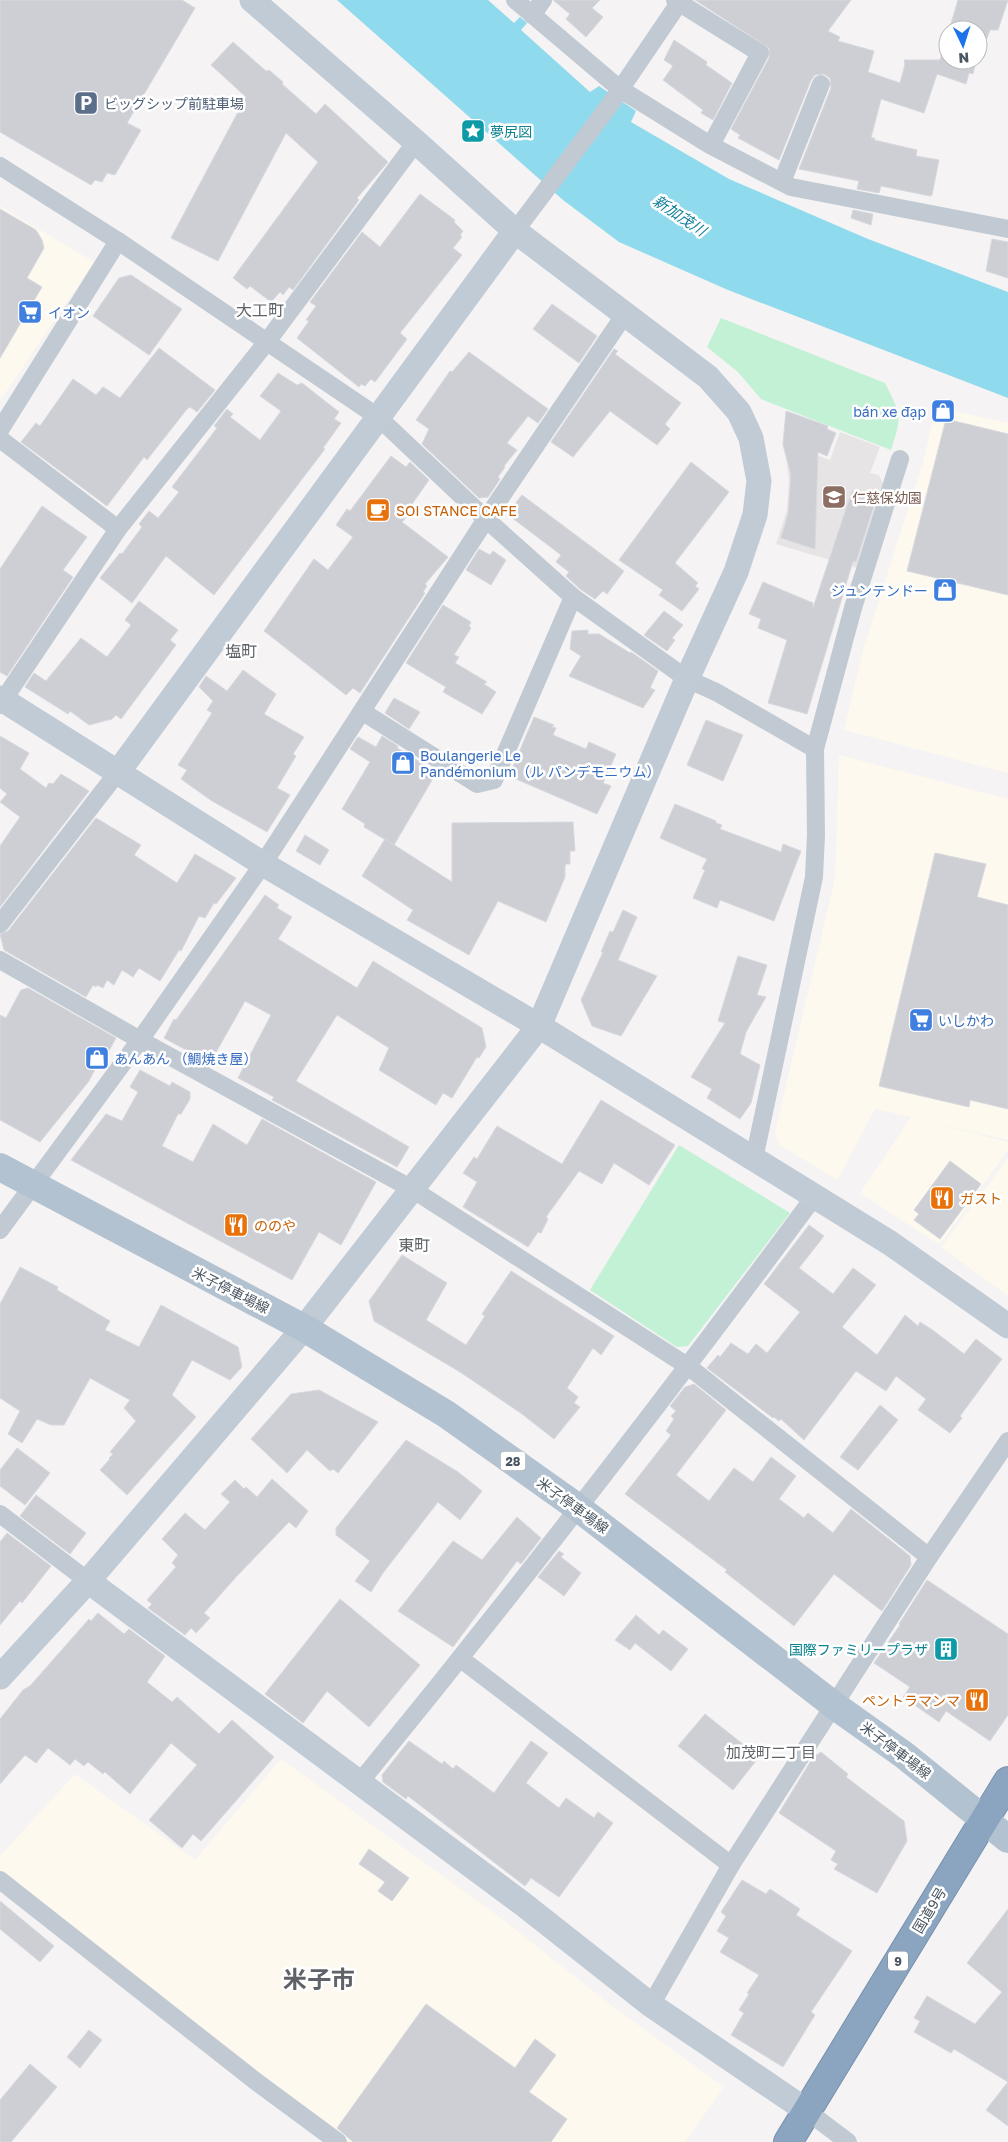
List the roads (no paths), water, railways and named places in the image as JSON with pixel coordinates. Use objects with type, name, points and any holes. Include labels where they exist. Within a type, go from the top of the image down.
[{"type":"highway","name":"国道9号","points":[[788,2142],[983,1819],[1008,1781]]},
{"type":"main road","name":"米子停車場線","points":[[0,1167],[155,1251],[304,1328],[446,1414],[578,1507],[835,1706],[904,1755],[1008,1839]]},
{"type":"street","points":[[0,1677],[88,1581],[304,1328],[539,1026],[687,679],[736,572],[755,515],[759,480],[752,438],[739,412],[708,377],[515,231],[416,142],[252,0]]},
{"type":"street","points":[[515,0],[620,89],[711,145],[791,187],[1008,229]]},
{"type":"street","points":[[532,15],[543,0]]},
{"type":"street","points":[[0,924],[118,772],[609,106],[678,1],[760,53],[711,145]]},
{"type":"street","points":[[782,182],[821,84]]},
{"type":"street","points":[[416,142],[266,342],[118,529],[1,701],[118,772],[263,864],[539,1026],[890,1243],[1008,1326]]},
{"type":"street","points":[[0,166],[118,241],[378,417],[573,598],[687,679],[716,692],[815,749]]},
{"type":"street","points":[[0,430],[118,241]]},
{"type":"street","points":[[0,1230],[140,1040],[263,864],[486,519],[625,314]]},
{"type":"street","points":[[0,439],[118,529]]},
{"type":"street","points":[[754,1159],[814,877],[815,749],[853,608],[900,459]]},
{"type":"street","points":[[363,712],[477,784],[494,780],[573,598]]},
{"type":"street","points":[[0,960],[140,1040],[412,1189],[689,1367],[929,1557]]},
{"type":"street","points":[[360,1782],[461,1659],[689,1367],[814,1197]]},
{"type":"street","points":[[650,2005],[732,1865],[929,1557],[1008,1441]]},
{"type":"street","points":[[0,1514],[523,1904],[650,2005],[807,2111],[848,2142]]},
{"type":"street","points":[[461,1659],[732,1865]]},
{"type":"street","points":[[0,1880],[254,2080],[338,2142]]},
{"type":"water","name":"新加茂川","points":[[337,0],[488,0],[514,23],[520,17],[527,23],[521,30],[590,92],[599,86],[636,111],[631,122],[729,179],[868,239],[1008,292],[1008,398],[728,290],[619,242],[563,200]]},
{"type":"place","name":"ビッグシップ前駐車場","points":[[86,103]]},
{"type":"place","name":"夢尻図","points":[[473,131]]},
{"type":"place","name":"イオン","points":[[30,312]]},
{"type":"place","name":"bán xe đạp","points":[[943,411]]},
{"type":"place","name":"仁慈保幼園","points":[[834,497]]},
{"type":"place","name":"SOI STANCE CAFE","points":[[378,510]]},
{"type":"place","name":"ジュンテンドー","points":[[945,590]]},
{"type":"place","name":"Boulangerie Le Pandémonium（ル パンデモニウム）","points":[[403,763]]},
{"type":"place","name":"いしかわ","points":[[921,1020]]},
{"type":"place","name":"あんあん （鯛焼き屋）","points":[[97,1058]]},
{"type":"place","name":"ガスト","points":[[942,1198]]},
{"type":"place","name":"ののや","points":[[236,1225]]},
{"type":"place","name":"国際ファミリープラザ","points":[[946,1649]]},
{"type":"place","name":"ペントラマンマ","points":[[977,1700]]},
{"type":"district","name":"大工町","points":[[260,310]]},
{"type":"district","name":"塩町","points":[[241,651]]},
{"type":"district","name":"東町","points":[[414,1245]]},
{"type":"district","name":"加茂町二丁目","points":[[771,1752]]},
{"type":"district","name":"米子市","points":[[319,1978]]}]
